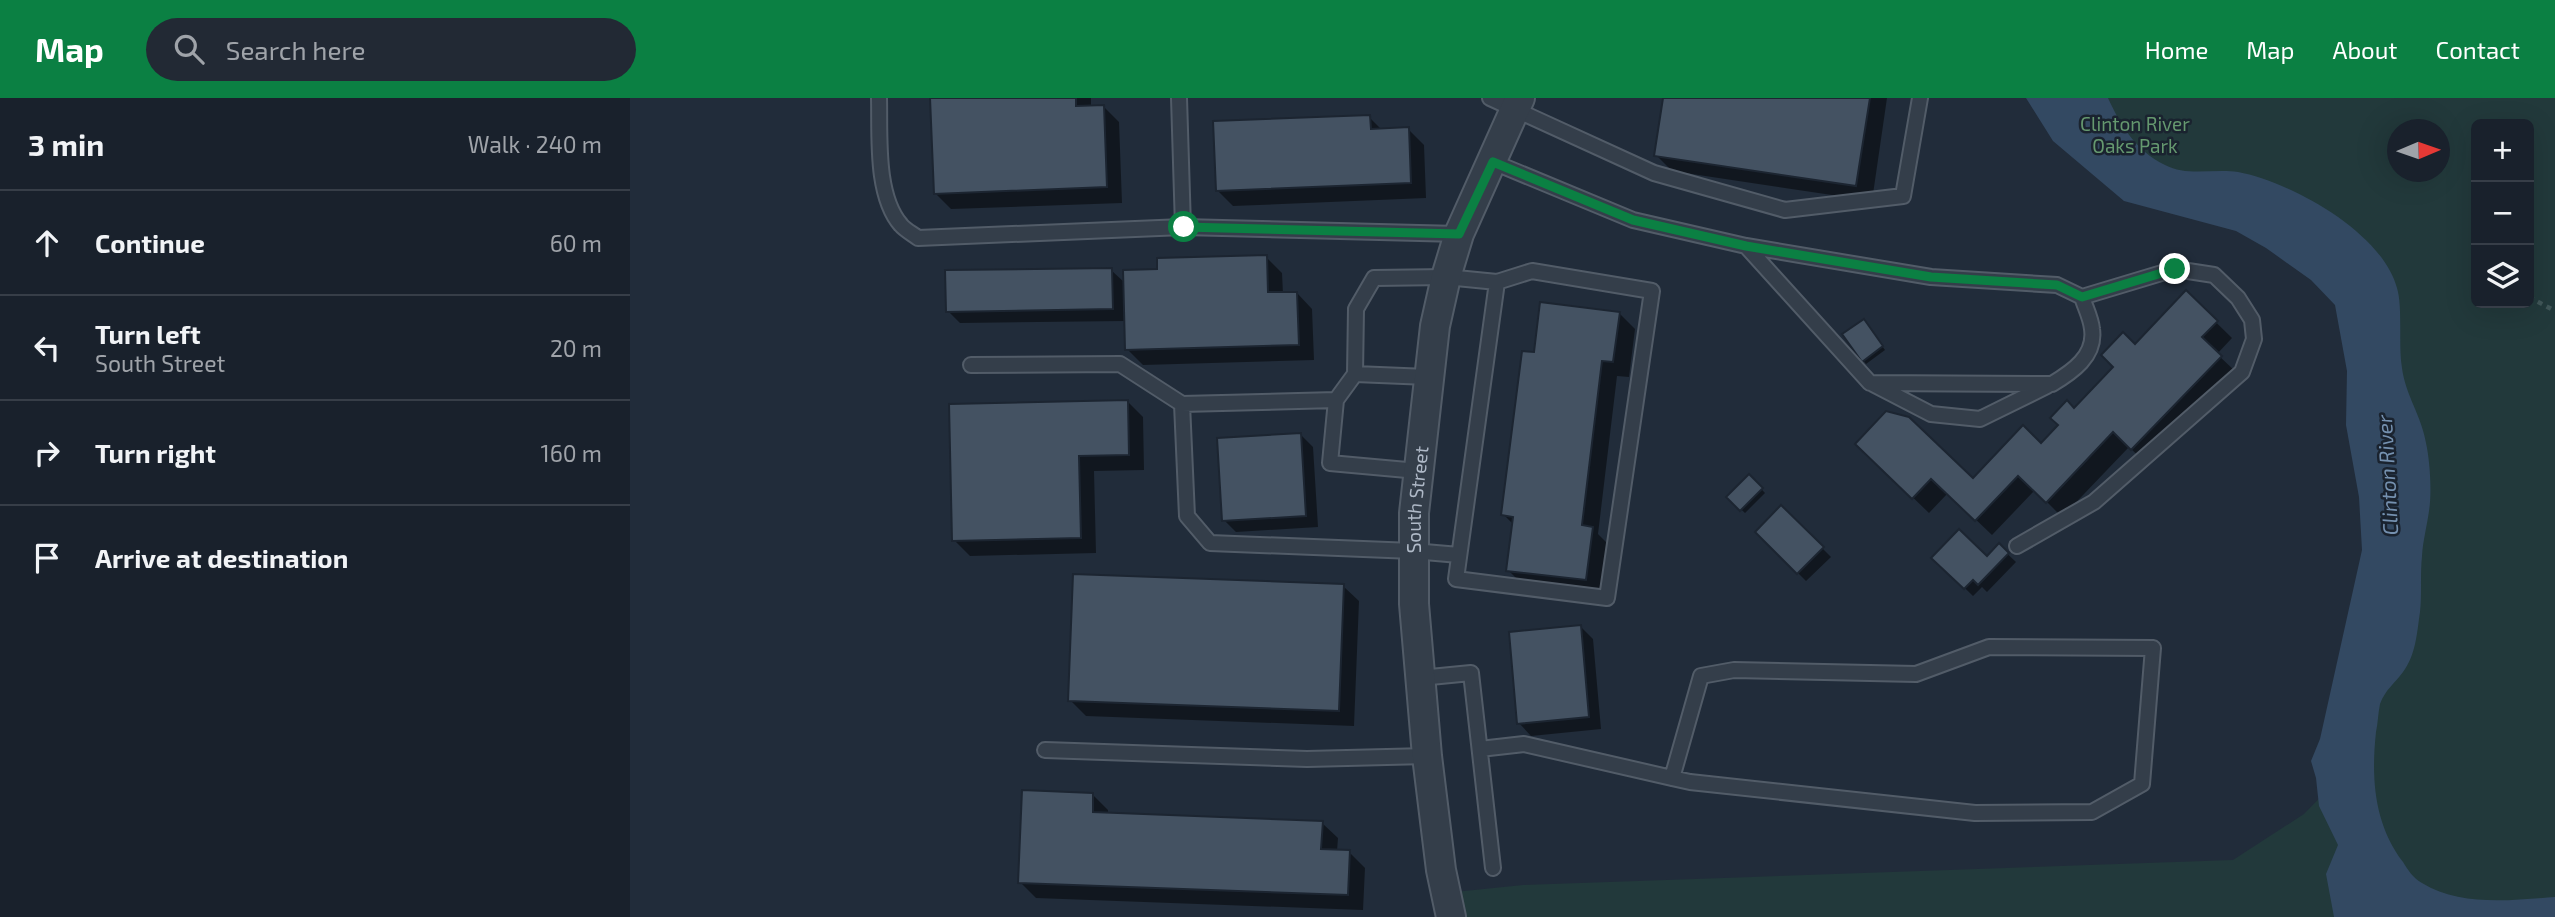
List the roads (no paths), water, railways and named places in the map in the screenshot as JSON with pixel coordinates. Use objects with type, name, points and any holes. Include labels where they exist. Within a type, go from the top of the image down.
[{"type":"street","name":"South Street","points":[[1451,917],[1441,870],[1427,756],[1414,604],[1413,551],[1418,471],[1435,326],[1446,277],[1459,234],[1493,162],[1508,102]]},
{"type":"lane","points":[[879,98],[880,170],[888,200],[900,225],[918,238],[1184,227],[1459,234]]},
{"type":"lane","points":[[1179,98],[1184,227]]},
{"type":"lane","points":[[1508,102],[1654,173],[1785,210],[1903,196],[1920,98]]},
{"type":"lane","points":[[1493,162],[1633,220],[1746,246],[1931,277],[2057,285],[2082,297],[2175,269],[2214,275],[2238,298],[2252,320],[2255,339],[2242,372],[2094,502],[2017,546]]},
{"type":"lane","points":[[1746,246],[1870,383],[1931,414],[1980,419],[2073,372],[2090,347],[2093,330],[2082,297]]},
{"type":"lane","points":[[1418,471],[1329,463],[1336,400],[1355,373],[1356,309],[1374,278],[1446,277],[1497,282],[1532,271],[1652,291],[1607,597],[1456,579],[1497,282]]},
{"type":"lane","points":[[971,365],[1120,364],[1182,404],[1336,400]]},
{"type":"lane","points":[[1355,373],[1428,377]]},
{"type":"lane","points":[[1870,383],[2052,384]]},
{"type":"lane","points":[[1182,404],[1187,516],[1210,543],[1459,555]]},
{"type":"lane","points":[[1480,749],[1524,744],[1672,778],[1690,782],[1975,813],[2092,811],[2141,784],[2152,648],[1989,647],[1916,674],[1734,670],[1701,676],[1672,778]]},
{"type":"lane","points":[[1420,678],[1471,673],[1493,868]]},
{"type":"lane","points":[[1045,750],[1307,759],[1427,756]]},
{"type":"water","name":"Clinton River","points":[[2026,98],[2108,98],[2130,137],[2155,159],[2183,171],[2238,172],[2283,186],[2308,198],[2354,229],[2388,267],[2399,296],[2401,359],[2404,378],[2424,433],[2430,495],[2421,570],[2421,605],[2415,643],[2411,658],[2379,707],[2374,766],[2380,816],[2393,847],[2411,874],[2422,883],[2437,891],[2470,899],[2555,897],[2555,917],[2334,917],[2326,874],[2338,845],[2319,806],[2311,761],[2320,739],[2362,550],[2359,497],[2346,425],[2347,371],[2335,305],[2311,280],[2266,248],[2236,231],[2124,201],[2053,141]]},
{"type":"park label","name":"Clinton River Oaks Park","points":[[2135,135]]}]
